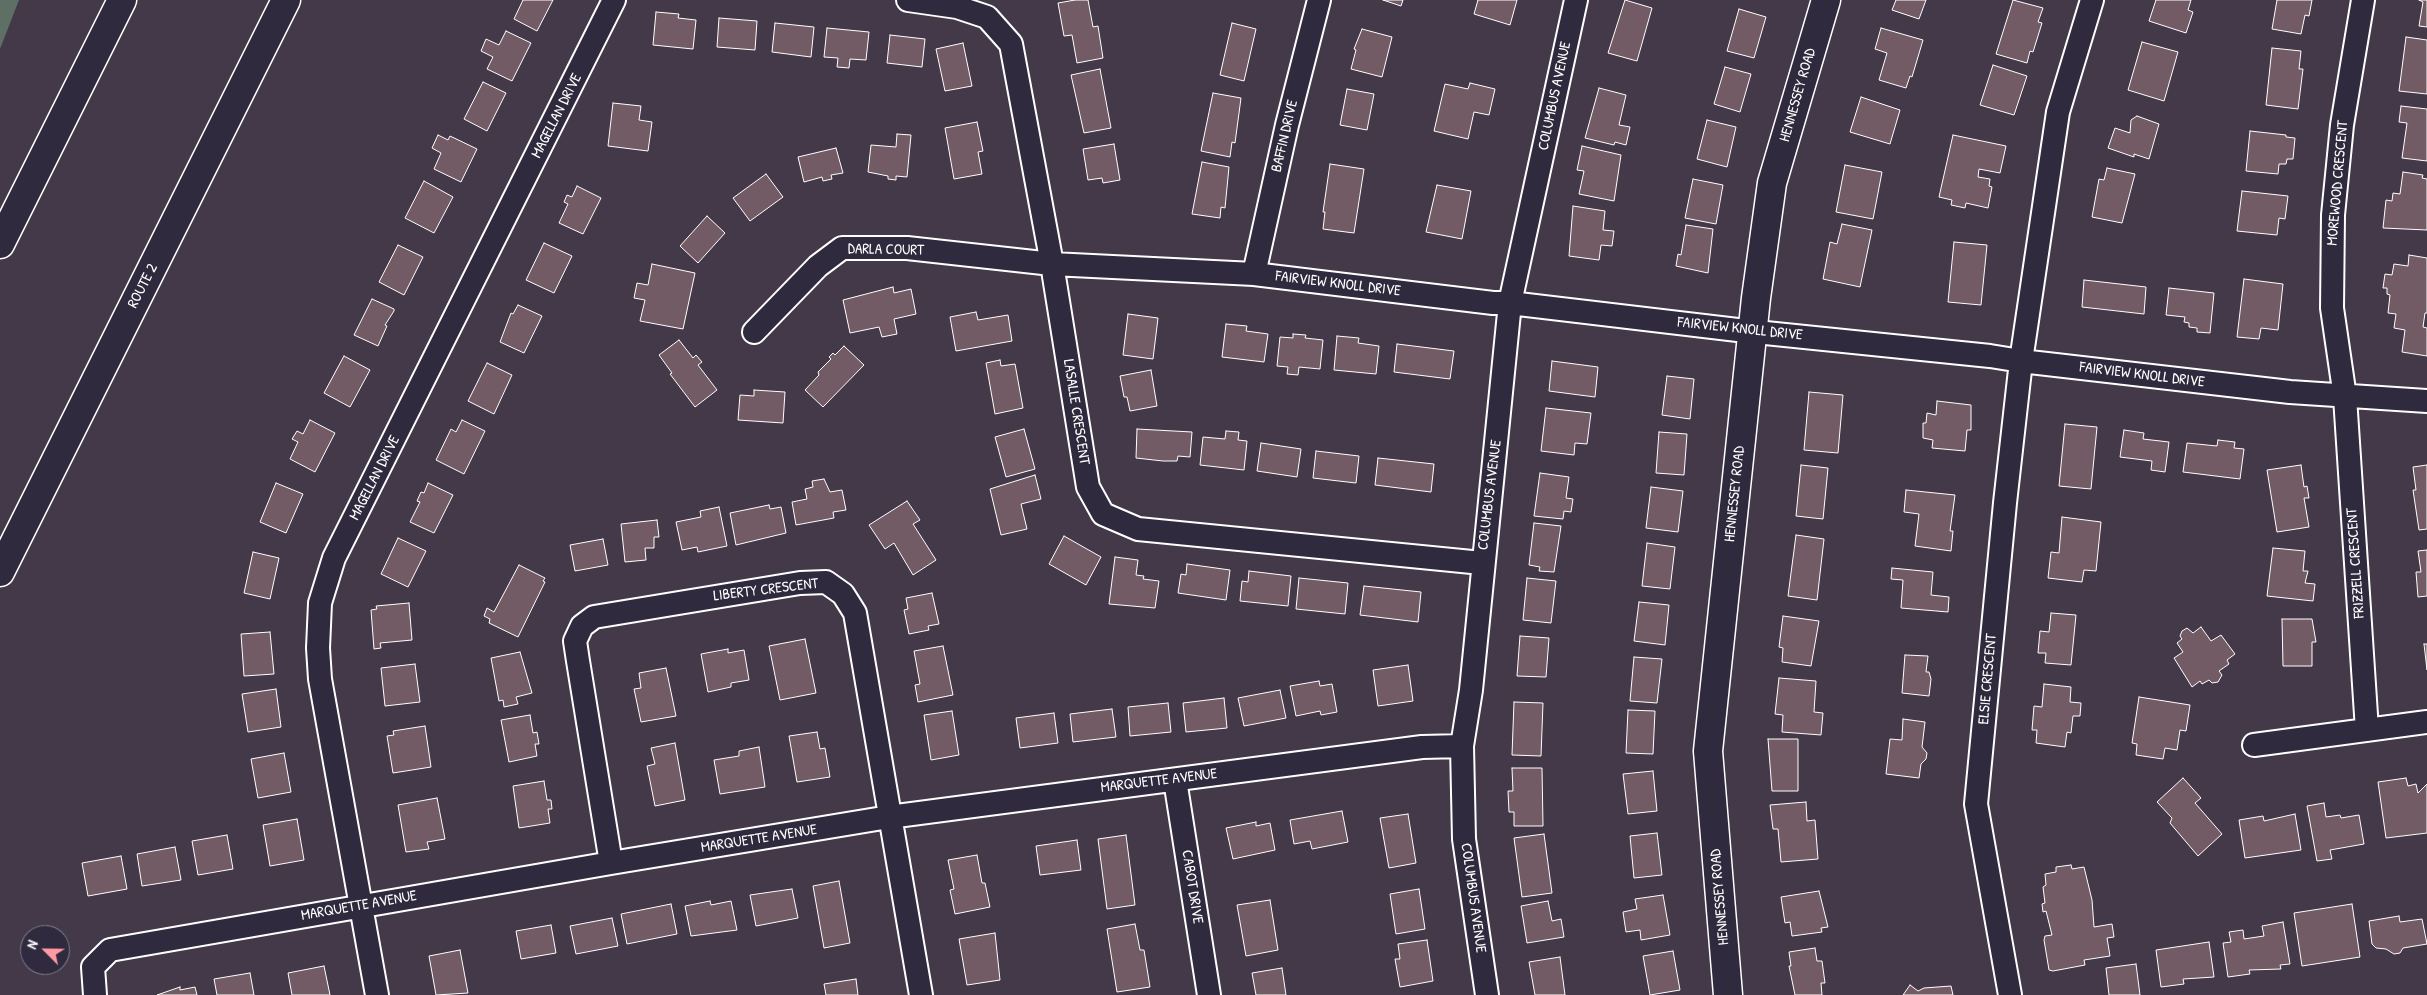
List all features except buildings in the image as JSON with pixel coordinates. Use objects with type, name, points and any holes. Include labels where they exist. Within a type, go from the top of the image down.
[{"type":"main road","points":[[0,244],[122,0]]},
{"type":"main road","name":"ROUTE 2","points":[[0,572],[286,0]]},
{"type":"main road","name":"HENNESSEY ROAD","points":[[1728,995],[1708,751],[1753,330],[1772,183],[1826,0]]},
{"type":"street","name":"MAGELLAN DRIVE","points":[[377,995],[320,679],[318,648],[320,602],[334,558],[614,0]]},
{"type":"street","name":"LASALLE CRESCENT","points":[[908,0],[958,7],[987,17],[1011,44],[1052,264],[1088,487],[1102,514],[1138,529],[1482,563]]},
{"type":"street","name":"BAFFIN DRIVE","points":[[1254,274],[1287,125],[1319,0]]},
{"type":"street","name":"COLUMBUS AVENUE","points":[[1487,995],[1464,840],[1462,746],[1471,690],[1482,563],[1490,510],[1510,303],[1576,0]]},
{"type":"street","points":[[2021,361],[2058,112],[2092,0]]},
{"type":"street","name":"MOREWOOD CRESCENT","points":[[2345,397],[2332,308],[2332,214],[2342,125],[2363,0]]},
{"type":"street","name":"DARLA COURT","points":[[754,332],[818,266],[842,248],[907,248],[1052,264]]},
{"type":"street","name":"FAIRVIEW KNOLL DRIVE","points":[[1052,264],[1254,274],[1493,303],[1510,303],[2345,397],[2427,401]]},
{"type":"street","name":"ELSIE CRESCENT","points":[[2010,995],[1976,804],[2005,503],[2021,361]]},
{"type":"street","name":"FRIZZELL CRESCENT","points":[[2345,397],[2367,730]]},
{"type":"street","name":"LIBERTY CRESCENT","points":[[611,862],[575,641],[582,626],[594,616],[800,582],[826,582],[843,594],[855,614],[920,995]]},
{"type":"street","points":[[2254,745],[2427,722]]},
{"type":"street","name":"MARQUETTE AVENUE","points":[[95,995],[93,967],[110,950],[611,862],[890,817],[1422,747],[1462,746]]},
{"type":"street","name":"CABOT DRIVE","points":[[1174,780],[1209,995]]},
{"type":"green space","points":[[0,0],[19,0],[0,49]]}]
